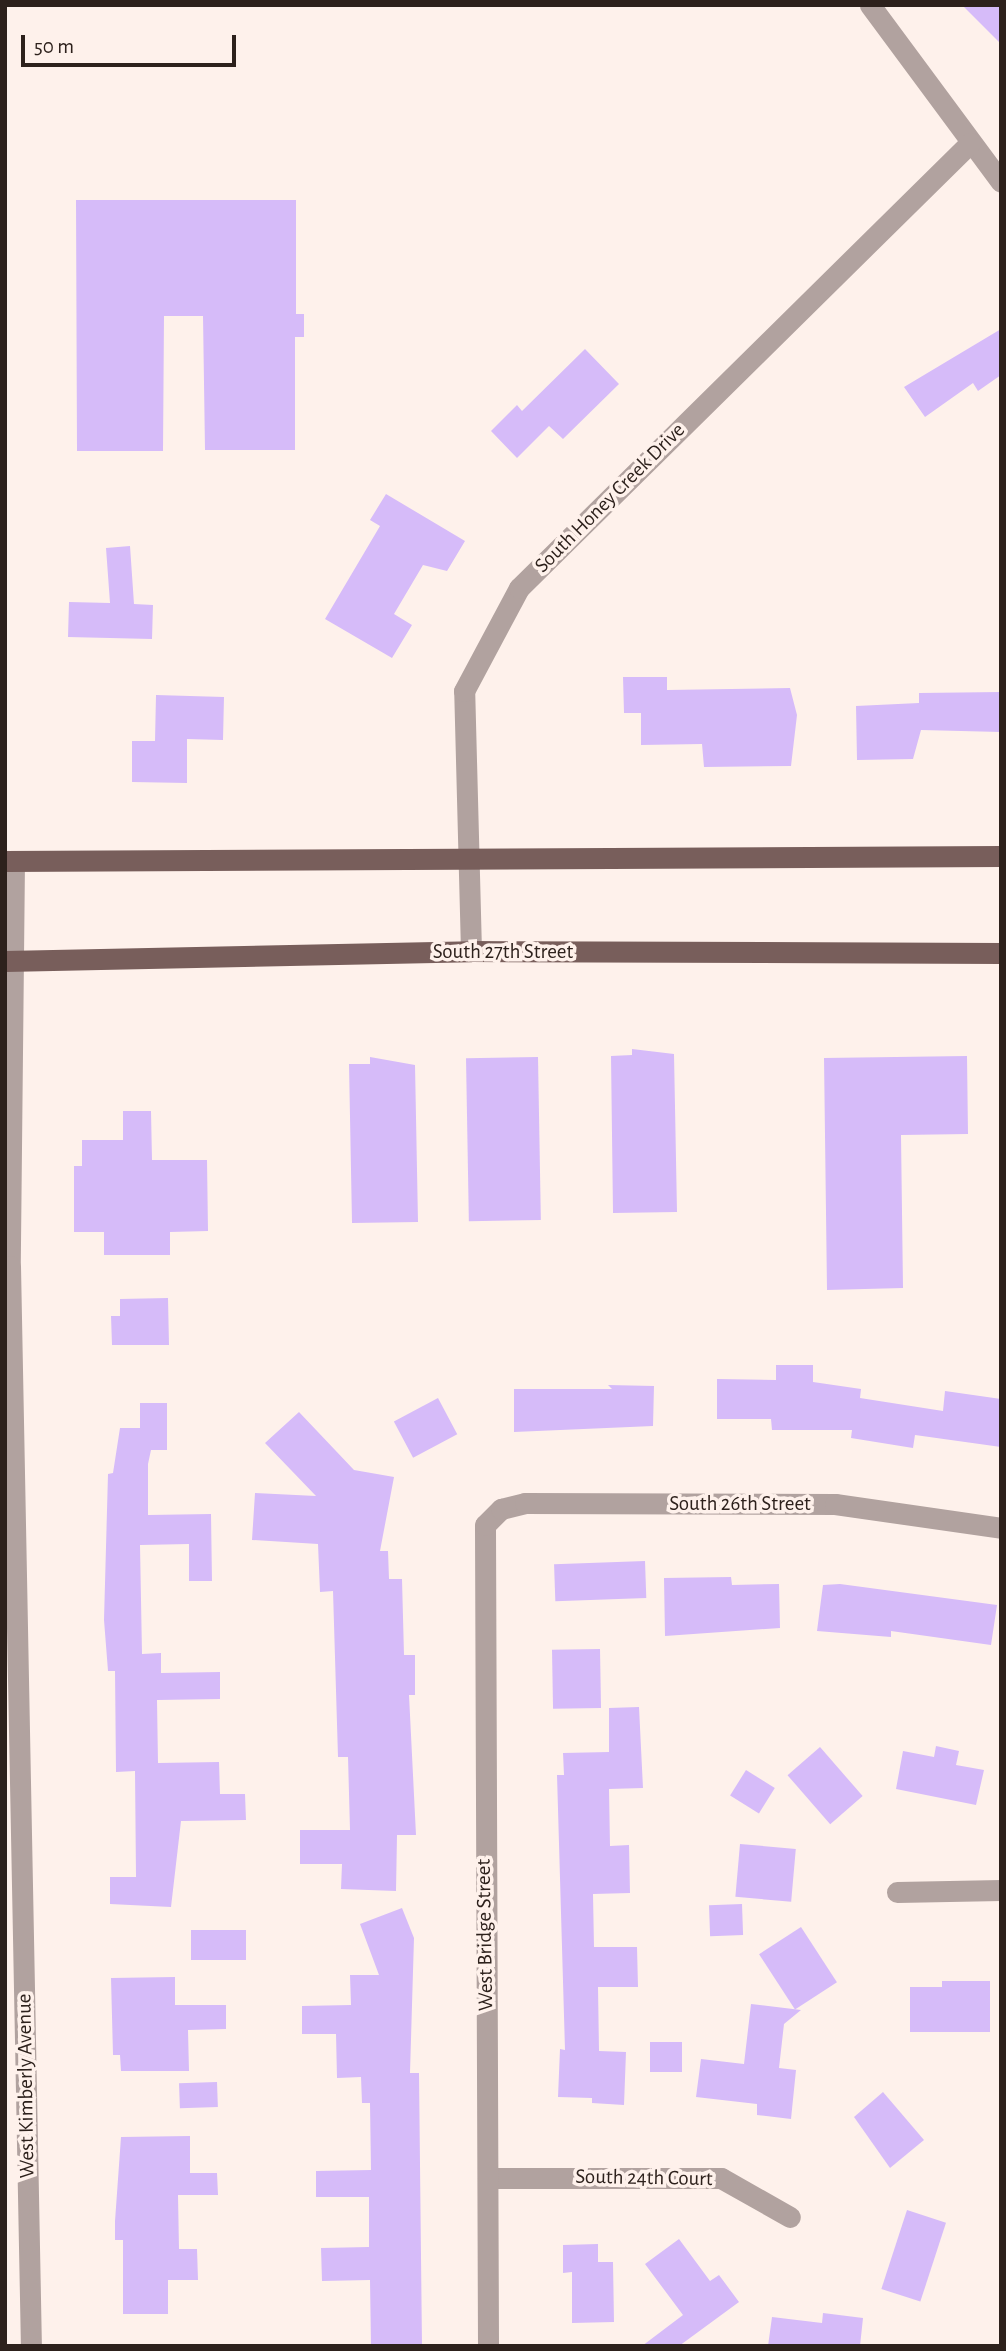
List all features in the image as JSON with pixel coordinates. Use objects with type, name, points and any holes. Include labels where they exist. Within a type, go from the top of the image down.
[{"type":"main road","points":[[10,861],[466,855],[1001,856]]},
{"type":"main road","name":"South 27th Street","points":[[10,961],[471,951],[1001,953]]},
{"type":"street","points":[[870,5],[1001,182]]},
{"type":"street","name":"South Honey Creek Drive","points":[[471,951],[466,855],[464,691],[519,588],[970,143]]},
{"type":"street","name":"West Kimberly Avenue","points":[[10,861],[10,1266],[31,2346]]},
{"type":"street","name":"South 26th Street","points":[[485,1525],[501,1509],[525,1503],[808,1504],[1001,1528]]},
{"type":"street","name":"West Bridge Street","points":[[485,1525],[488,2346]]},
{"type":"street","points":[[897,1892],[1001,1891]]},
{"type":"street","name":"South 24th Court","points":[[488,2178],[721,2178],[790,2217]]},
{"type":"building","points":[[962,5],[1001,5],[1001,44]]},
{"type":"building","points":[[76,200],[296,200],[296,314],[304,314],[304,337],[295,337],[295,450],[205,450],[203,316],[164,316],[163,451],[77,451]]},
{"type":"building","points":[[1001,329],[1001,375],[978,391],[973,383],[925,417],[904,387]]},
{"type":"building","points":[[585,349],[619,384],[563,439],[549,426],[517,458],[491,431],[517,405],[522,411]]},
{"type":"building","points":[[386,494],[465,541],[447,571],[423,565],[394,614],[412,625],[392,658],[325,619],[380,526],[370,520]]},
{"type":"building","points":[[130,546],[134,604],[153,605],[152,639],[68,637],[69,602],[110,603],[106,548]]},
{"type":"building","points":[[623,677],[667,677],[667,690],[790,688],[797,715],[791,766],[704,767],[702,744],[641,745],[641,713],[624,713]]},
{"type":"building","points":[[1001,692],[1001,732],[921,730],[913,759],[857,760],[856,706],[919,703],[919,693]]},
{"type":"building","points":[[156,695],[224,697],[223,740],[187,739],[187,783],[132,782],[132,741],[155,741]]},
{"type":"building","points":[[632,1049],[674,1054],[677,1212],[613,1213],[611,1056],[632,1055]]},
{"type":"building","points":[[967,1056],[968,1134],[901,1135],[903,1288],[827,1290],[824,1058]]},
{"type":"building","points":[[370,1057],[415,1065],[418,1222],[352,1223],[349,1064],[370,1064]]},
{"type":"building","points":[[538,1057],[541,1220],[469,1221],[466,1058]]},
{"type":"building","points":[[123,1111],[151,1111],[152,1160],[207,1160],[208,1231],[170,1232],[170,1255],[104,1255],[104,1232],[74,1232],[74,1166],[82,1166],[82,1140],[123,1140]]},
{"type":"building","points":[[168,1298],[169,1345],[112,1345],[111,1316],[120,1316],[120,1299]]},
{"type":"building","points":[[776,1365],[813,1365],[813,1382],[861,1389],[860,1398],[943,1411],[945,1391],[1001,1399],[1001,1447],[915,1435],[913,1448],[851,1438],[852,1430],[772,1430],[771,1419],[717,1419],[717,1379],[776,1380]]},
{"type":"building","points":[[608,1385],[654,1386],[653,1426],[514,1432],[514,1389],[612,1389]]},
{"type":"building","points":[[438,1398],[457,1434],[413,1458],[394,1421]]},
{"type":"building","points":[[140,1403],[167,1403],[167,1450],[151,1450],[148,1464],[148,1515],[211,1514],[212,1581],[189,1581],[189,1544],[140,1545],[142,1654],[161,1653],[161,1673],[220,1672],[220,1699],[157,1700],[158,1763],[219,1762],[220,1794],[245,1794],[246,1820],[181,1821],[171,1907],[110,1904],[110,1877],[136,1877],[135,1771],[116,1772],[115,1671],[108,1671],[104,1620],[108,1474],[113,1473],[120,1428],[140,1428]]},
{"type":"building","points":[[299,1412],[354,1470],[394,1477],[380,1551],[388,1551],[389,1579],[402,1579],[404,1655],[415,1655],[415,1695],[409,1695],[416,1835],[397,1835],[396,1891],[341,1889],[342,1864],[300,1864],[300,1830],[350,1830],[348,1757],[338,1757],[333,1591],[320,1592],[318,1544],[252,1540],[255,1493],[316,1496],[265,1443]]},
{"type":"building","points":[[645,1561],[646,1598],[555,1601],[554,1564]]},
{"type":"building","points":[[731,1577],[732,1585],[779,1584],[780,1628],[665,1636],[664,1578]]},
{"type":"building","points":[[840,1584],[997,1605],[991,1645],[891,1631],[891,1637],[817,1631],[823,1585]]},
{"type":"building","points":[[600,1649],[601,1708],[553,1709],[552,1650]]},
{"type":"building","points":[[639,1707],[643,1788],[609,1789],[610,1846],[629,1845],[630,1893],[593,1894],[594,1947],[637,1947],[638,1987],[598,1987],[599,2051],[626,2052],[624,2105],[592,2103],[592,2098],[558,2097],[560,2049],[565,2050],[557,1775],[564,1775],[563,1753],[609,1752],[609,1708]]},
{"type":"building","points":[[936,1746],[959,1751],[956,1765],[984,1770],[976,1805],[896,1789],[903,1751],[934,1757]]},
{"type":"building","points":[[820,1747],[863,1796],[830,1824],[788,1775]]},
{"type":"building","points":[[746,1770],[775,1788],[759,1813],[730,1795]]},
{"type":"building","points":[[740,1844],[796,1849],[791,1902],[735,1897]]},
{"type":"building","points":[[742,1904],[743,1935],[710,1936],[709,1905]]},
{"type":"building","points":[[402,1908],[414,1938],[410,2073],[419,2073],[422,2346],[371,2346],[370,2280],[322,2281],[321,2248],[369,2247],[369,2197],[316,2197],[316,2171],[371,2170],[370,2103],[362,2103],[361,2077],[337,2078],[336,2034],[302,2034],[302,2006],[351,2005],[350,1975],[379,1975],[360,1924]]},
{"type":"building","points":[[801,1927],[837,1982],[795,2010],[759,1954]]},
{"type":"building","points":[[191,1930],[246,1930],[246,1960],[191,1960]]},
{"type":"building","points":[[175,1977],[175,2005],[226,2005],[226,2029],[188,2030],[189,2071],[121,2071],[120,2055],[113,2055],[111,1978]]},
{"type":"building","points":[[942,1981],[990,1981],[990,2032],[910,2032],[910,1987],[942,1987]]},
{"type":"building","points":[[751,2004],[801,2010],[784,2024],[779,2068],[796,2070],[791,2119],[757,2115],[757,2104],[696,2097],[701,2059],[744,2064]]},
{"type":"building","points":[[650,2042],[682,2042],[682,2072],[650,2072]]},
{"type":"building","points":[[217,2082],[218,2107],[180,2108],[179,2083]]},
{"type":"building","points":[[883,2092],[924,2140],[890,2168],[854,2117]]},
{"type":"building","points":[[190,2136],[190,2173],[217,2173],[218,2195],[178,2195],[179,2249],[197,2249],[198,2280],[168,2280],[168,2314],[123,2314],[123,2240],[115,2240],[121,2137]]},
{"type":"building","points":[[907,2210],[946,2223],[920,2302],[881,2289]]},
{"type":"building","points":[[679,2239],[710,2281],[719,2275],[739,2302],[679,2346],[642,2346],[683,2315],[645,2264]]},
{"type":"building","points":[[598,2244],[598,2262],[613,2262],[614,2322],[572,2323],[572,2272],[563,2273],[563,2245]]},
{"type":"building","points":[[823,2313],[863,2318],[860,2346],[768,2346],[772,2317],[822,2323]]}]
